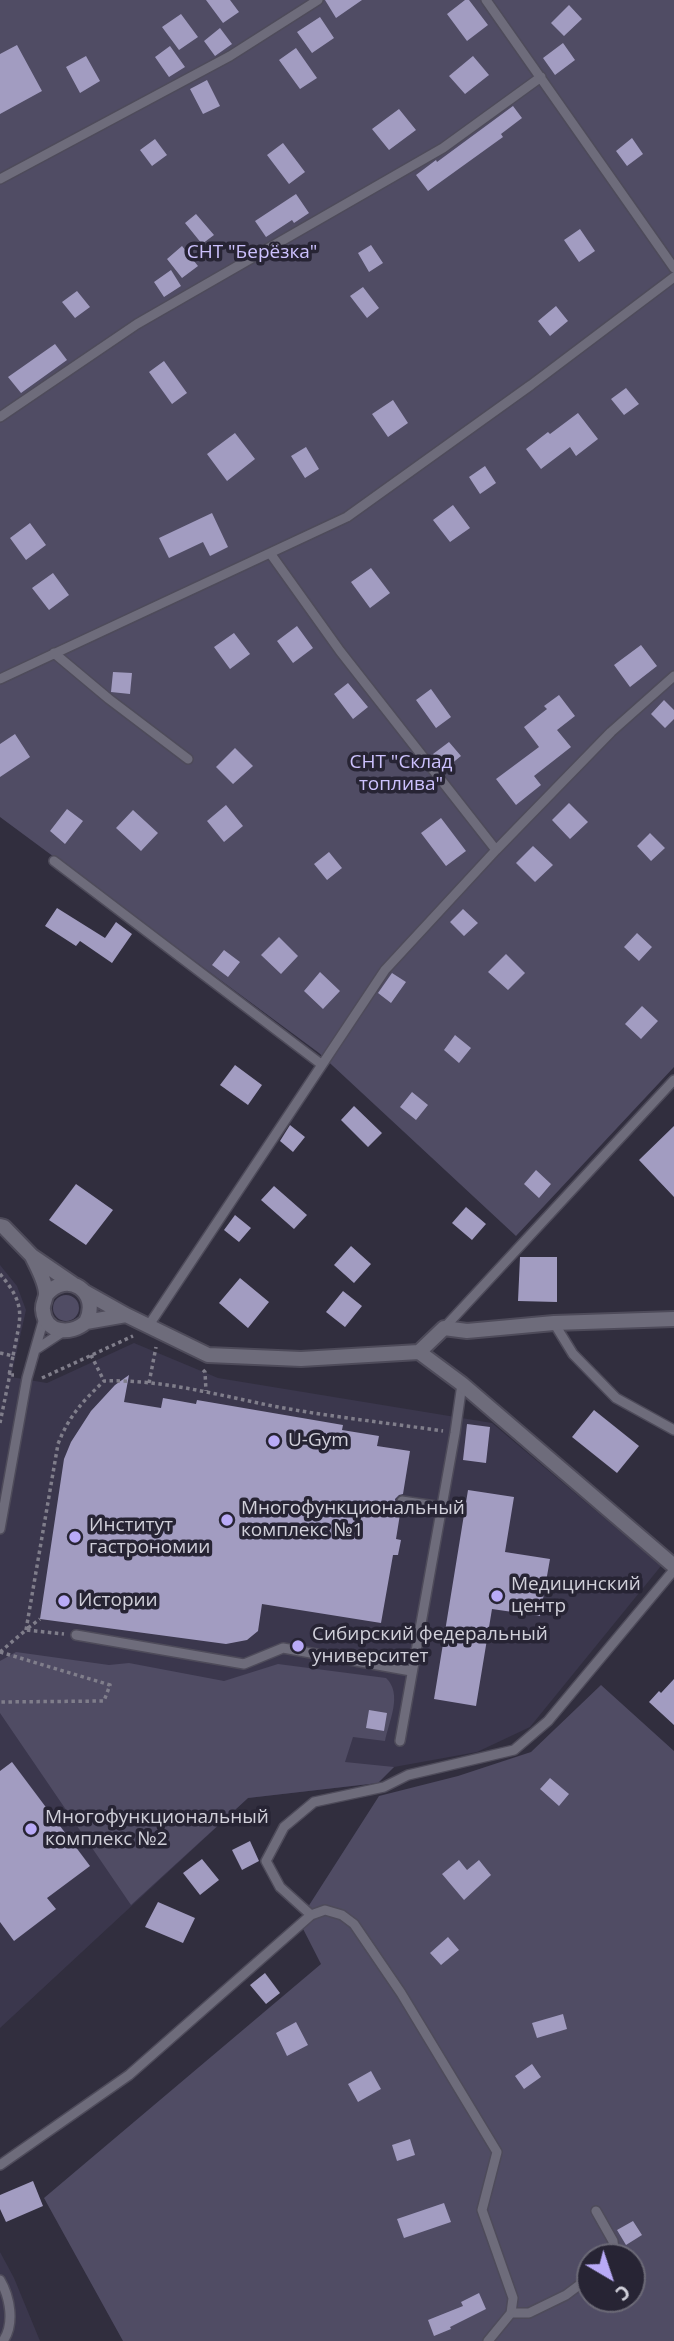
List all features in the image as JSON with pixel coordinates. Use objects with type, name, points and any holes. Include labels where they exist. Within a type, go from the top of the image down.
[{"type":"street","points":[[1,1226],[32,1256],[79,1288],[125,1315],[208,1355],[301,1359],[419,1352],[462,1384],[674,1568]]},
{"type":"street","points":[[32,1256],[46,1295],[42,1310],[44,1318],[56,1329],[64,1331],[79,1328],[86,1322],[125,1315]]},
{"type":"street","points":[[46,1295],[57,1285],[79,1288]]},
{"type":"street","points":[[79,1288],[90,1307],[86,1322]]},
{"type":"street","points":[[419,1352],[444,1328],[467,1331],[554,1323],[674,1319]]},
{"type":"lane","points":[[0,179],[230,56],[318,0]]},
{"type":"lane","points":[[486,0],[674,268]]},
{"type":"lane","points":[[0,417],[137,324],[443,148],[541,77]]},
{"type":"lane","points":[[0,679],[347,517],[531,385],[674,277]]},
{"type":"lane","points":[[270,553],[340,651],[496,850]]},
{"type":"lane","points":[[54,653],[188,759]]},
{"type":"lane","points":[[149,1325],[384,970],[611,732],[674,676]]},
{"type":"lane","points":[[54,861],[321,1064]]},
{"type":"lane","points":[[444,1328],[674,1080]]},
{"type":"lane","points":[[1,1524],[27,1378],[44,1318]]},
{"type":"lane","points":[[554,1323],[573,1354],[616,1398],[674,1430]]},
{"type":"lane","points":[[35,1350],[64,1331]]},
{"type":"lane","points":[[400,1741],[462,1384]]},
{"type":"lane","points":[[402,1501],[442,1507]]},
{"type":"lane","points":[[311,1915],[280,1887],[266,1861],[284,1827],[314,1802],[384,1787],[408,1775],[514,1750],[548,1721],[674,1568]]},
{"type":"lane","points":[[76,1635],[244,1664],[283,1647],[411,1671]]},
{"type":"lane","points":[[0,2165],[130,2075],[311,1915],[325,1910],[342,1915],[354,1924],[401,1993],[497,2152],[482,2210],[513,2298],[511,2313],[488,2341]]},
{"type":"lane","points":[[596,2211],[614,2243]]},
{"type":"lane","points":[[0,2280],[5,2288],[10,2311],[8,2334],[3,2341]]},
{"type":"lane","points":[[511,2313],[529,2313],[576,2288]]},
{"type":"path","points":[[0,1274],[10,1286],[21,1311],[0,1423]]},
{"type":"path","points":[[9,1374],[40,1380],[133,1336]]},
{"type":"path","points":[[149,1383],[156,1347],[167,1352]]},
{"type":"path","points":[[0,1353],[13,1356]]},
{"type":"path","points":[[91,1355],[104,1381]]},
{"type":"path","points":[[199,1366],[205,1371],[206,1391]]},
{"type":"path","points":[[26,1630],[58,1444],[66,1423],[104,1381],[149,1383],[206,1391],[279,1407],[455,1433]]},
{"type":"path","points":[[278,1414],[279,1407]]},
{"type":"path","points":[[0,1652],[40,1619]]},
{"type":"path","points":[[26,1630],[76,1635]]},
{"type":"path","points":[[0,1652],[110,1685],[104,1701],[0,1702]]},
{"type":"shaded area","name":"Сибирский федеральный университет","points":[[0,1265],[17,1286],[26,1310],[11,1377],[47,1383],[134,1343],[218,1378],[492,1423],[661,1566],[530,1727],[477,1752],[394,1767],[378,1783],[248,1798],[0,2028]]},
{"type":"shaded area","points":[[0,2252],[14,2278],[40,2341],[0,2341]]},
{"type":"green space","points":[[0,0],[674,0],[674,1067],[516,1236],[319,1053],[0,817]]},
{"type":"green space","points":[[66,1295],[75,1299],[79,1308],[75,1317],[66,1321],[57,1317],[53,1308],[57,1299]]},
{"type":"green space","points":[[16,1652],[109,1665],[129,1663],[224,1681],[278,1664],[386,1678],[394,1692],[394,1700],[385,1741],[353,1737],[345,1762],[394,1767],[378,1783],[248,1798],[131,1905],[0,1713],[0,1661]]},
{"type":"green space","points":[[601,1685],[674,1751],[674,2341],[123,2341],[44,2198],[321,1964],[299,1921],[379,1796],[458,1776],[531,1752]]},
{"type":"building","points":[[206,0],[230,0],[239,12],[223,23]]},
{"type":"building","points":[[325,0],[362,0],[336,18]]},
{"type":"building","points":[[465,0],[469,0],[488,25],[467,41],[447,14]]},
{"type":"building","points":[[569,5],[582,19],[564,36],[551,23]]},
{"type":"building","points":[[181,14],[198,37],[179,50],[162,27]]},
{"type":"building","points":[[320,17],[334,38],[312,53],[297,32]]},
{"type":"building","points":[[220,28],[232,44],[215,56],[204,41]]},
{"type":"building","points":[[563,43],[575,60],[555,75],[543,58]]},
{"type":"building","points":[[17,45],[42,91],[0,114],[0,54]]},
{"type":"building","points":[[170,46],[185,67],[169,77],[155,57]]},
{"type":"building","points":[[296,48],[317,78],[300,89],[279,60]]},
{"type":"building","points":[[86,56],[100,81],[80,93],[66,67]]},
{"type":"building","points":[[473,56],[489,75],[465,94],[449,76]]},
{"type":"building","points":[[207,80],[220,106],[203,114],[190,89]]},
{"type":"building","points":[[513,106],[522,118],[501,134],[503,137],[428,191],[416,175]]},
{"type":"building","points":[[399,109],[416,130],[389,150],[372,129]]},
{"type":"building","points":[[632,138],[643,154],[627,166],[616,151]]},
{"type":"building","points":[[155,139],[167,155],[152,166],[140,150]]},
{"type":"building","points":[[283,143],[305,172],[289,184],[267,155]]},
{"type":"building","points":[[296,194],[309,213],[294,223],[292,220],[266,237],[255,221]]},
{"type":"building","points":[[196,214],[214,235],[202,244],[185,223]]},
{"type":"building","points":[[580,229],[595,251],[579,262],[564,240]]},
{"type":"building","points":[[371,245],[383,263],[369,272],[358,253]]},
{"type":"building","points":[[182,246],[198,266],[182,278],[167,259]]},
{"type":"building","points":[[171,270],[181,286],[164,297],[154,282]]},
{"type":"building","points":[[363,287],[379,308],[367,318],[350,296]]},
{"type":"building","points":[[77,291],[90,307],[75,318],[62,302]]},
{"type":"building","points":[[556,306],[568,321],[550,336],[538,321]]},
{"type":"building","points":[[55,344],[67,360],[21,393],[8,377]]},
{"type":"building","points":[[164,361],[187,393],[172,404],[149,372]]},
{"type":"building","points":[[626,388],[639,404],[624,415],[611,399]]},
{"type":"building","points":[[393,400],[408,423],[388,437],[372,414]]},
{"type":"building","points":[[578,413],[598,439],[576,456],[570,447],[541,469],[526,449]]},
{"type":"building","points":[[235,433],[255,459],[227,481],[207,454]]},
{"type":"building","points":[[306,447],[319,469],[305,478],[291,456]]},
{"type":"building","points":[[485,466],[496,483],[480,494],[469,477]]},
{"type":"building","points":[[453,505],[470,528],[450,542],[433,520]]},
{"type":"building","points":[[212,513],[228,547],[210,556],[203,542],[169,558],[159,538]]},
{"type":"building","points":[[30,523],[46,545],[26,560],[10,538]]},
{"type":"building","points":[[371,568],[390,593],[370,608],[351,582]]},
{"type":"building","points":[[53,573],[69,595],[49,610],[32,588]]},
{"type":"building","points":[[297,626],[313,648],[293,663],[277,641]]},
{"type":"building","points":[[234,633],[250,654],[230,669],[214,647]]},
{"type":"building","points":[[641,645],[657,666],[630,687],[614,665]]},
{"type":"building","points":[[113,672],[132,673],[130,694],[111,692]]},
{"type":"building","points":[[348,683],[368,707],[353,719],[334,694]]},
{"type":"building","points":[[431,689],[451,717],[436,728],[416,700]]},
{"type":"building","points":[[559,695],[575,716],[557,730],[571,747],[534,776],[541,785],[516,805],[496,779],[539,747],[524,727],[547,709],[544,706]]},
{"type":"building","points":[[664,700],[674,710],[674,719],[665,728],[651,714]]},
{"type":"building","points":[[15,734],[30,757],[0,777],[0,744]]},
{"type":"building","points":[[449,742],[461,756],[445,769],[433,754]]},
{"type":"building","points":[[235,748],[253,766],[233,784],[216,767]]},
{"type":"building","points":[[569,803],[588,822],[570,839],[552,820]]},
{"type":"building","points":[[226,805],[243,826],[224,842],[207,821]]},
{"type":"building","points":[[67,809],[83,821],[65,844],[50,831]]},
{"type":"building","points":[[133,810],[158,833],[141,851],[116,828]]},
{"type":"building","points":[[441,818],[466,851],[446,866],[421,833]]},
{"type":"building","points":[[650,833],[665,848],[651,861],[637,846]]},
{"type":"building","points":[[533,846],[553,865],[535,882],[516,863]]},
{"type":"building","points":[[329,852],[342,868],[327,880],[314,864]]},
{"type":"building","points":[[57,908],[105,938],[116,922],[132,934],[112,963],[80,941],[76,946],[45,926]]},
{"type":"building","points":[[463,909],[478,923],[464,936],[450,922]]},
{"type":"building","points":[[637,933],[652,947],[639,961],[624,947]]},
{"type":"building","points":[[279,937],[298,956],[281,974],[261,955]]},
{"type":"building","points":[[224,950],[240,962],[228,977],[212,965]]},
{"type":"building","points":[[506,954],[525,973],[508,990],[488,972]]},
{"type":"building","points":[[320,972],[340,991],[323,1009],[304,991]]},
{"type":"building","points":[[392,973],[406,982],[391,1003],[378,993]]},
{"type":"building","points":[[642,1006],[658,1021],[641,1039],[625,1024]]},
{"type":"building","points":[[455,1035],[471,1048],[459,1063],[444,1050]]},
{"type":"building","points":[[235,1065],[262,1085],[248,1105],[220,1085]]},
{"type":"building","points":[[412,1092],[428,1105],[416,1120],[400,1107]]},
{"type":"building","points":[[354,1106],[382,1133],[368,1147],[341,1120]]},
{"type":"building","points":[[290,1125],[305,1137],[293,1152],[280,1141]]},
{"type":"building","points":[[674,1126],[674,1197],[639,1160]]},
{"type":"building","points":[[536,1170],[551,1184],[539,1198],[524,1184]]},
{"type":"building","points":[[76,1184],[113,1210],[86,1245],[49,1220]]},
{"type":"building","points":[[274,1186],[307,1215],[294,1229],[261,1200]]},
{"type":"building","points":[[466,1207],[486,1224],[472,1240],[452,1223]]},
{"type":"building","points":[[235,1215],[251,1228],[239,1242],[224,1230]]},
{"type":"building","points":[[351,1246],[371,1264],[354,1283],[334,1265]]},
{"type":"building","points":[[520,1257],[557,1257],[557,1302],[518,1301]]},
{"type":"building","points":[[240,1278],[269,1302],[248,1328],[219,1303]]},
{"type":"building","points":[[343,1291],[362,1306],[345,1327],[326,1312]]},
{"type":"building","name":"Многофункциональный комплекс №1","points":[[129,1375],[124,1402],[161,1408],[163,1398],[196,1404],[197,1400],[343,1425],[342,1430],[379,1436],[377,1446],[410,1451],[403,1494],[395,1499],[401,1508],[396,1539],[401,1540],[398,1555],[393,1555],[381,1623],[262,1604],[258,1631],[247,1640],[226,1644],[40,1619],[64,1459],[71,1442],[91,1411],[115,1385]]},
{"type":"building","points":[[594,1410],[639,1446],[617,1473],[572,1437]]},
{"type":"building","points":[[467,1424],[490,1427],[486,1463],[463,1460]]},
{"type":"building","name":"Медицинский центр","points":[[468,1490],[514,1497],[505,1552],[550,1559],[540,1616],[492,1609],[476,1706],[434,1699]]},
{"type":"building","points":[[674,1679],[674,1725],[649,1702]]},
{"type":"building","points":[[369,1710],[387,1713],[384,1731],[366,1728]]},
{"type":"building","name":"Многофункциональный комплекс №2","points":[[12,1762],[90,1866],[47,1898],[56,1909],[14,1941],[0,1922],[0,1771]]},
{"type":"building","points":[[550,1778],[569,1794],[559,1806],[540,1789]]},
{"type":"building","points":[[250,1841],[259,1861],[242,1870],[232,1850]]},
{"type":"building","points":[[202,1859],[219,1880],[200,1895],[183,1873]]},
{"type":"building","points":[[459,1860],[467,1870],[479,1860],[491,1875],[464,1900],[442,1874]]},
{"type":"building","points":[[158,1902],[195,1918],[183,1943],[145,1927]]},
{"type":"building","points":[[448,1937],[459,1950],[441,1965],[430,1953]]},
{"type":"building","points":[[265,1973],[280,1993],[266,2004],[250,1985]]},
{"type":"building","points":[[563,2014],[567,2029],[537,2038],[532,2023]]},
{"type":"building","points":[[296,2022],[308,2045],[287,2056],[276,2033]]},
{"type":"building","points":[[532,2064],[541,2077],[524,2089],[515,2076]]},
{"type":"building","points":[[371,2071],[381,2089],[358,2102],[348,2084]]},
{"type":"building","points":[[410,2139],[415,2155],[397,2161],[392,2145]]},
{"type":"building","points":[[33,2181],[43,2206],[6,2222],[0,2209],[0,2195]]},
{"type":"building","points":[[444,2203],[451,2222],[404,2238],[397,2219]]},
{"type":"building","points":[[633,2221],[642,2235],[625,2243],[617,2230]]},
{"type":"building","points":[[479,2293],[486,2309],[434,2336],[428,2320],[463,2306],[461,2302]]},
{"type":"place","name":"U-Gym","points":[[274,1441]]},
{"type":"place","name":"Многофункциональный комплекс №1","points":[[227,1520]]},
{"type":"place","name":"Институт гастрономии","points":[[75,1537]]},
{"type":"place","name":"Медицинский центр","points":[[497,1596]]},
{"type":"place","name":"Истории","points":[[64,1601]]},
{"type":"place","name":"Сибирский федеральный университет","points":[[298,1646]]},
{"type":"place","name":"Многофункциональный комплекс №2","points":[[31,1829]]},
{"type":"park label","name":"СНТ \"Берёзка\"","points":[[252,253]]},
{"type":"park label","name":"СНТ \"Склад топлива\"","points":[[401,774]]}]
